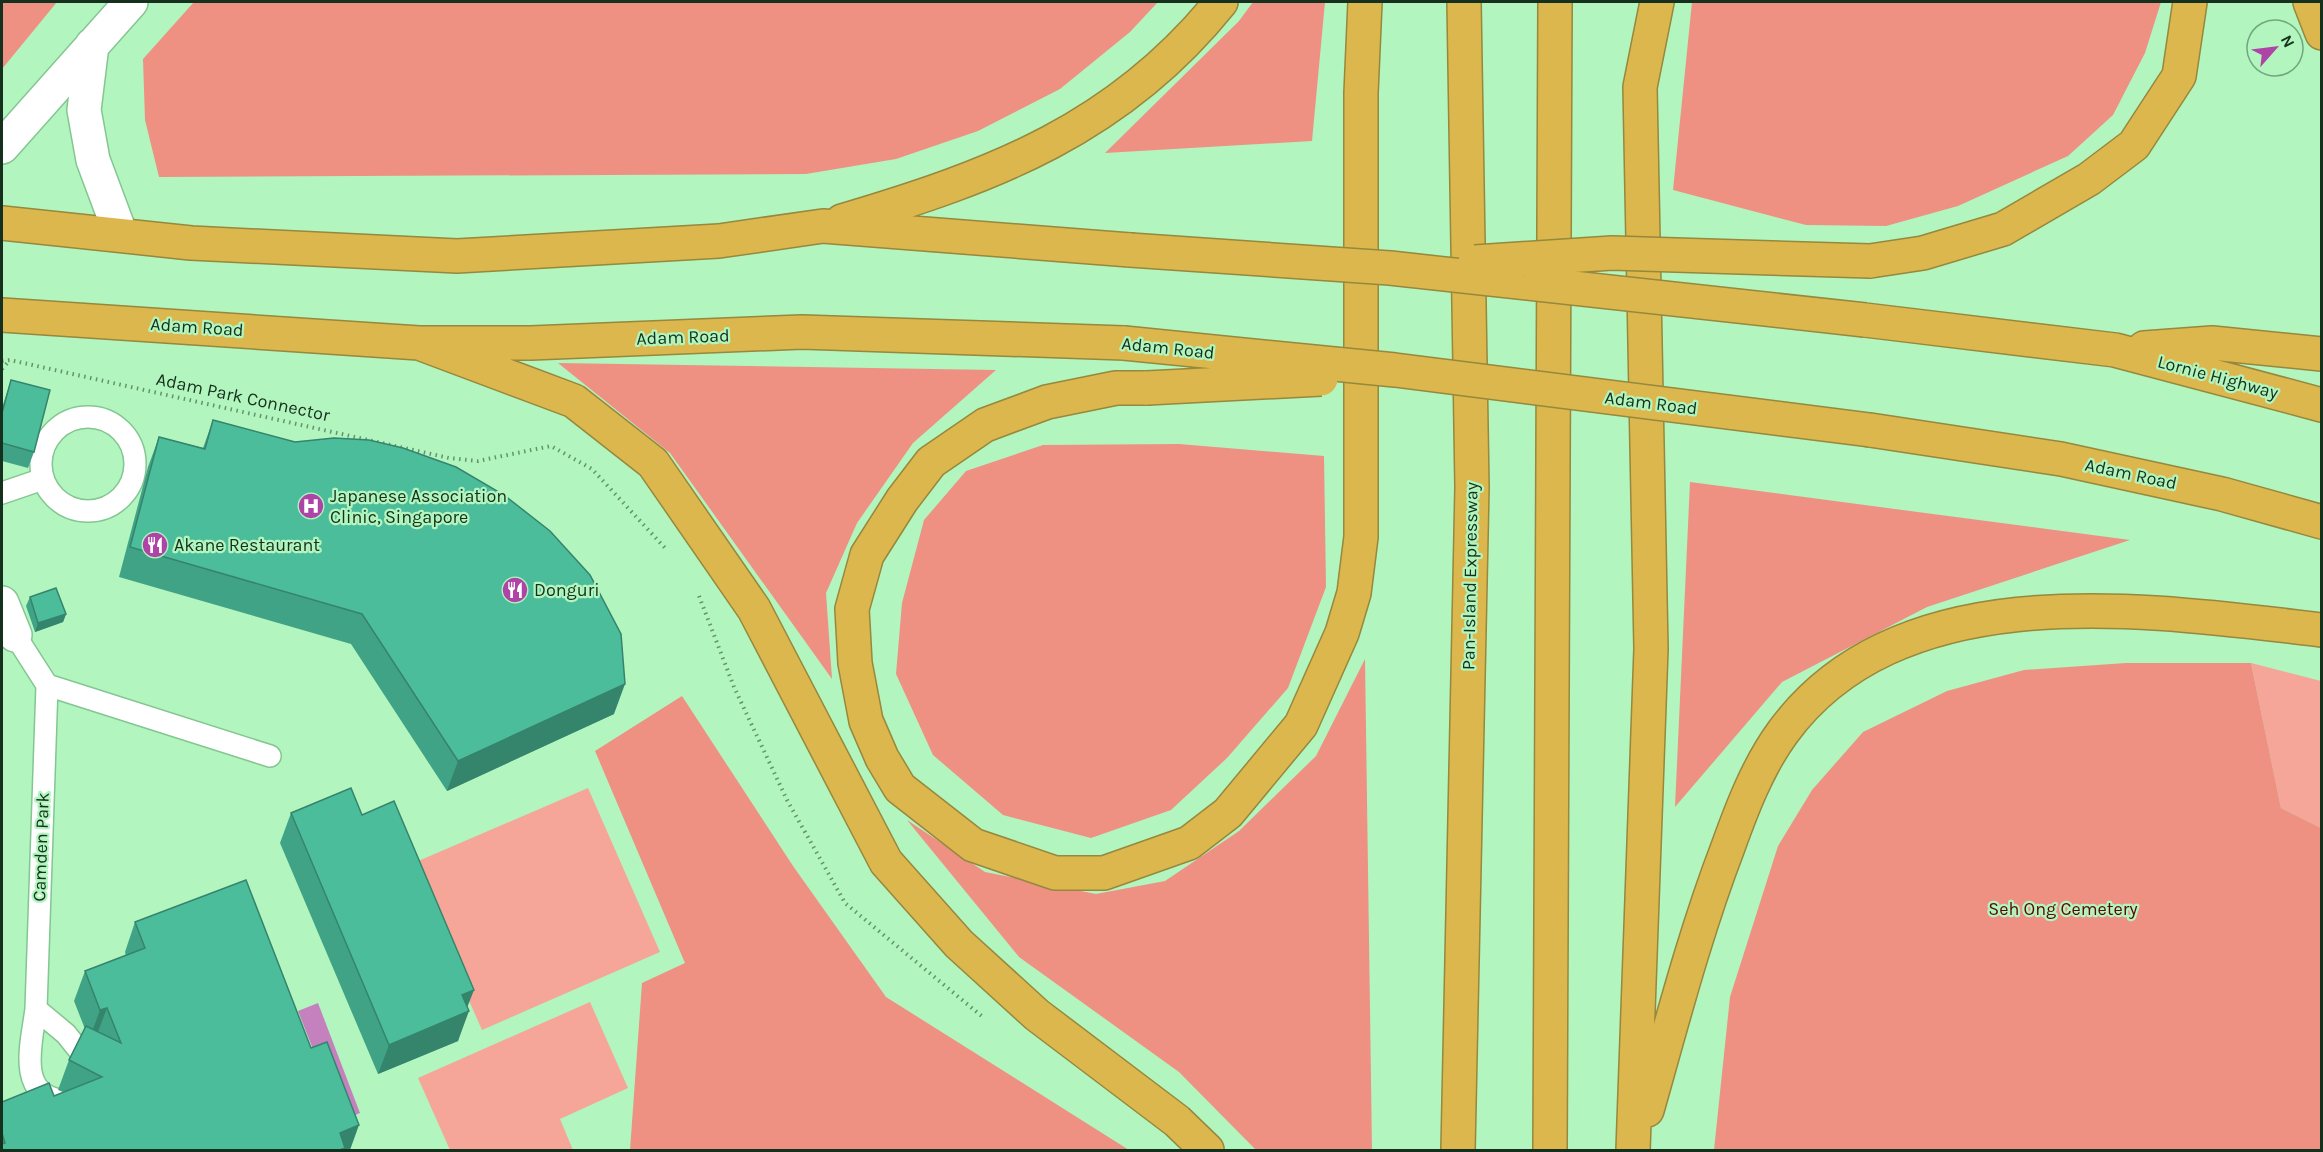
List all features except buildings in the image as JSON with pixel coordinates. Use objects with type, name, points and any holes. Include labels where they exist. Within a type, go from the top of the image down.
[{"type":"highway","points":[[2,223],[191,243],[457,256],[719,242],[823,226],[936,193],[1031,154],[1098,117],[1193,37],[1221,2]]},
{"type":"highway","points":[[1365,2],[1361,93],[1361,537],[1354,593],[1342,633],[1301,726],[1228,813],[1189,843],[1104,873],[1055,873],[973,845],[900,788],[882,758],[867,721],[855,663],[852,609],[867,555],[902,500],[931,462],[985,425],[1047,402],[1116,388],[1299,382],[1395,370]]},
{"type":"highway","name":"Pan-Island Expressway","points":[[1458,1150],[1472,487],[1464,2]]},
{"type":"highway","points":[[1550,1150],[1555,2]]},
{"type":"highway","points":[[1634,1150],[1651,650],[1640,87],[1657,2]]},
{"type":"highway","points":[[1390,268],[1612,253],[1870,261],[1923,253],[2003,229],[2089,180],[2134,145],[2179,76],[2190,2]]},
{"type":"highway","points":[[2310,2],[2322,33]]},
{"type":"highway","points":[[823,226],[1390,268],[2115,350],[2212,343],[2322,354]]},
{"type":"highway","name":"Adam Road","points":[[2,315],[418,343],[531,343],[802,332],[1124,343],[1395,370],[1870,430],[2061,459],[2222,494],[2322,522]]},
{"type":"highway","points":[[418,343],[574,401],[653,463],[754,609],[886,862],[959,944],[1037,1015],[1177,1120],[1207,1150]]},
{"type":"highway","name":"Lornie Highway","points":[[2115,350],[2322,405]]},
{"type":"highway","points":[[1634,1150],[1695,944],[1746,798],[1782,732],[1827,683],[1866,658],[1923,632],[1990,618],[2073,612],[2178,614],[2322,630]]},
{"type":"street","points":[[2,147],[131,2]]},
{"type":"street","points":[[92,45],[84,110],[93,160],[121,235]]},
{"type":"street","points":[[2,603],[15,635]]},
{"type":"lane","points":[[97,418],[112,424],[125,435],[132,448],[135,463],[133,478],[127,491],[103,510],[81,511],[60,503],[42,479],[40,463],[44,447],[52,433],[73,420],[97,418]]},
{"type":"lane","points":[[2,493],[42,479]]},
{"type":"lane","points":[[15,635],[46,685],[270,756]]},
{"type":"lane","name":"Camden Park","points":[[46,685],[36,1009],[30,1077],[41,1094],[61,1100],[71,1098]]},
{"type":"lane","points":[[36,1009],[66,1034],[86,1059]]},
{"type":"path","name":"Adam Park Connector","points":[[2,361],[10,360],[449,458],[478,460]]},
{"type":"path","points":[[2,369],[10,360]]},
{"type":"shaded area","points":[[2251,663],[2321,681],[2321,828],[2281,808]]},
{"type":"shaded area","points":[[588,788],[660,952],[482,1030],[409,865]]},
{"type":"shaded area","points":[[590,1002],[628,1088],[560,1119],[573,1150],[450,1150],[418,1078]]},
{"type":"shaded area","points":[[318,1003],[360,1113],[341,1121],[298,1011]]},
{"type":"green space","points":[[2,2],[57,2],[2,69]]},
{"type":"green space","points":[[194,2],[1158,2],[1130,32],[1060,89],[978,131],[896,159],[806,174],[159,177],[145,120],[143,59]]},
{"type":"green space","points":[[1253,2],[1325,2],[1312,141],[1105,153],[1239,21]]},
{"type":"green space","points":[[1692,2],[2161,2],[2145,53],[2113,115],[2068,156],[1958,206],[1886,226],[1806,225],[1673,190]]},
{"type":"green space","points":[[558,363],[996,370],[913,443],[857,523],[826,593],[832,679],[670,453]]},
{"type":"green space","points":[[1179,444],[1324,456],[1326,587],[1288,688],[1227,758],[1171,810],[1091,838],[1003,815],[933,755],[896,674],[902,603],[924,520],[966,471],[1043,445]]},
{"type":"green space","points":[[1690,482],[2130,540],[1927,607],[1782,682],[1675,807]]},
{"type":"green space","points":[[1365,659],[1372,1150],[1256,1150],[1179,1072],[1019,957],[907,820],[985,872],[1096,894],[1165,881],[1239,831],[1316,756]]},
{"type":"green space","name":"Seh Ong Cemetery","points":[[2126,663],[2251,663],[2281,808],[2321,828],[2321,1150],[1714,1150],[1730,997],[1778,846],[1812,790],[1863,732],[1947,691],[2024,670]]},
{"type":"green space","points":[[682,696],[793,866],[886,997],[1129,1150],[630,1150],[642,983],[685,963],[595,751]]},
{"type":"place","name":"Japanese Association Clinic, Singapore","points":[[311,506]]},
{"type":"place","name":"Akane Restaurant","points":[[155,545]]},
{"type":"place","name":"Donguri","points":[[515,590]]}]
